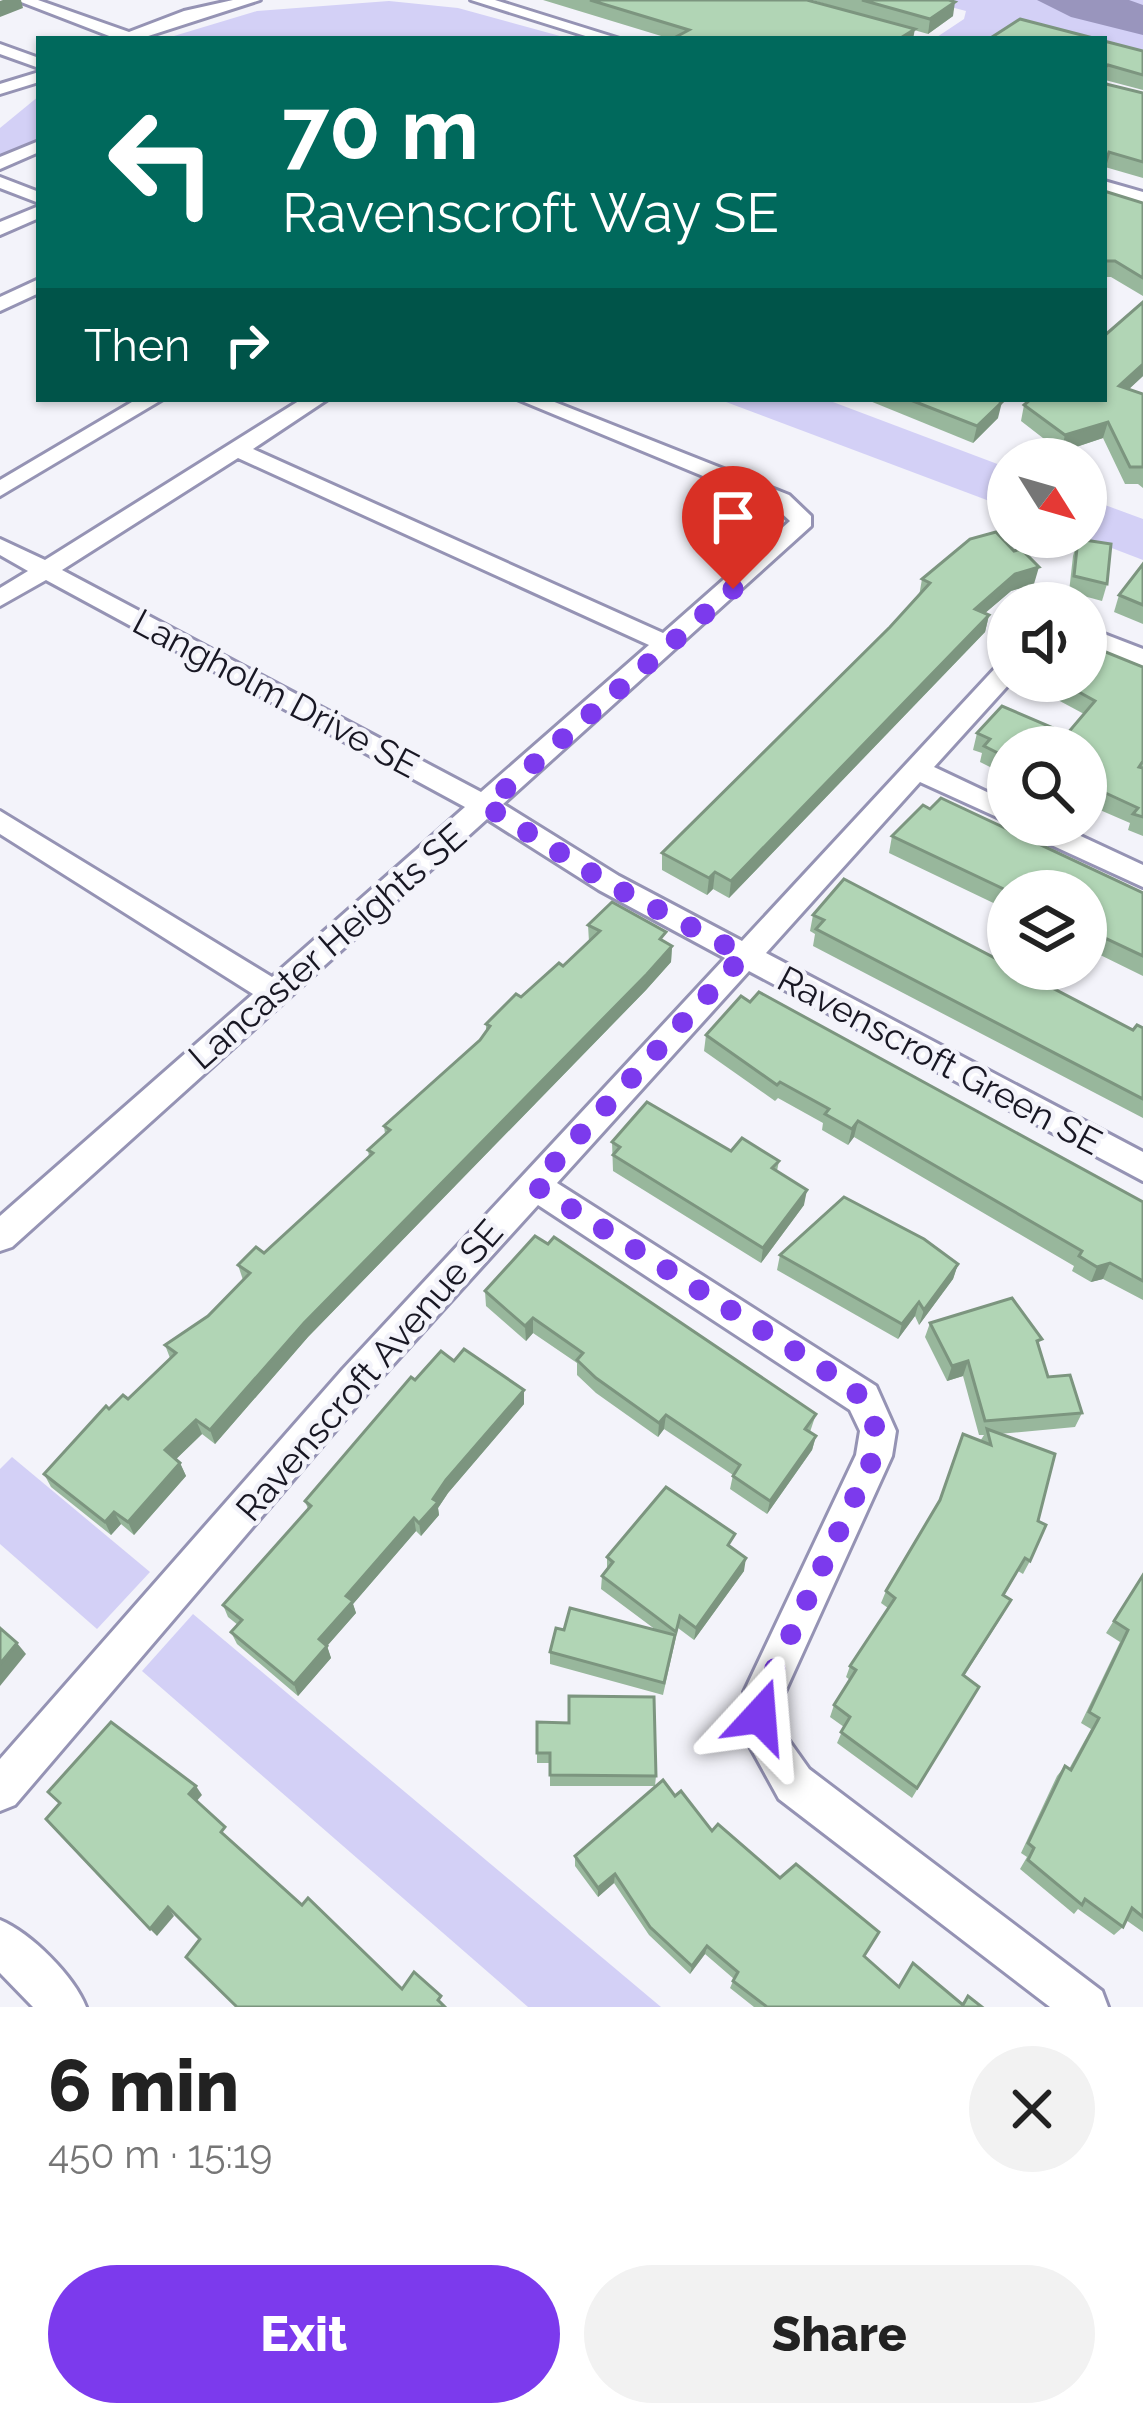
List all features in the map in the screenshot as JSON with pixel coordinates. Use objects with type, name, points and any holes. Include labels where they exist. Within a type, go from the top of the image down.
[{"type":"street","points":[[24,0],[122,36]]},
{"type":"street","points":[[132,36],[184,16],[252,0]]},
{"type":"street","points":[[478,0],[602,36]]},
{"type":"street","points":[[0,49],[36,62]]},
{"type":"street","points":[[3,100],[36,82]]},
{"type":"street","points":[[0,164],[36,147]]},
{"type":"street","points":[[0,182],[36,198]]},
{"type":"street","points":[[1107,187],[1143,198]]},
{"type":"street","points":[[0,229],[36,213]]},
{"type":"street","points":[[0,305],[36,287]]},
{"type":"street","points":[[0,489],[147,402]]},
{"type":"street","points":[[0,599],[312,402]]},
{"type":"street","name":"Lancaster Heights SE","points":[[0,1237],[803,521],[800,513],[781,500],[536,402]]},
{"type":"street","points":[[237,450],[669,645]]},
{"type":"street","name":"Langholm Drive SE","points":[[0,546],[486,806],[609,884]]},
{"type":"street","points":[[1107,643],[1143,658]]},
{"type":"street","name":"Ravenscroft Avenue SE","points":[[0,1790],[534,1185],[987,692]]},
{"type":"street","points":[[915,769],[987,803]]},
{"type":"street","points":[[0,821],[273,992]]},
{"type":"street","points":[[1077,846],[1143,877]]},
{"type":"street","name":"Ravenscroft Green SE","points":[[609,884],[1143,1168]]},
{"type":"street","points":[[534,1185],[862,1398],[878,1431],[874,1456],[764,1692],[760,1716],[765,1739],[794,1784],[1086,2007]]},
{"type":"street","points":[[0,1942],[64,2007]]},
{"type":"shaded area","points":[[924,0],[1143,0],[1143,58],[1107,49],[1107,36],[938,36],[964,19],[966,11]]},
{"type":"shaded area","points":[[1037,0],[1129,0],[1143,5],[1143,35],[1071,17]]},
{"type":"shaded area","points":[[389,1],[458,8],[560,36],[174,36],[257,11]]},
{"type":"shaded area","points":[[36,98],[36,143],[0,156],[0,128]]},
{"type":"shaded area","points":[[726,402],[833,402],[987,460],[987,500]]},
{"type":"shaded area","points":[[1107,506],[1143,519],[1143,560],[1107,546]]},
{"type":"shaded area","points":[[12,1457],[150,1572],[97,1629],[0,1544],[0,1469]]},
{"type":"shaded area","points":[[193,1614],[661,2007],[528,2007],[142,1671]]},
{"type":"building","points":[[590,0],[807,0],[915,29],[904,36],[678,36],[689,30]]},
{"type":"building","points":[[862,0],[949,0],[955,2],[930,19]]},
{"type":"building","points":[[1020,19],[1085,36],[994,36]]},
{"type":"building","points":[[1107,42],[1143,51],[1143,75],[1108,65]]},
{"type":"building","points":[[1107,84],[1143,93],[1143,162],[1109,152],[1107,158]]},
{"type":"building","points":[[1107,192],[1143,203],[1143,278],[1107,261]]},
{"type":"building","points":[[1143,302],[1143,364],[1119,386],[1143,394],[1143,467],[1130,467],[1108,422],[1065,435],[1024,405],[1107,402],[1107,333]]},
{"type":"building","points":[[916,402],[1002,402],[977,426]]},
{"type":"building","points":[[987,534],[987,558],[1030,558],[1039,567],[1006,582],[987,582],[987,598],[975,609],[987,617],[731,881],[715,872],[709,878],[662,853],[890,627],[930,583],[922,579],[970,539]]},
{"type":"building","points":[[1107,543],[1111,544],[1107,584],[1074,576],[1076,558],[1107,558]]},
{"type":"building","points":[[1143,564],[1143,605],[1119,595]]},
{"type":"building","points":[[1107,652],[1143,667],[1143,761],[1139,767],[1143,768],[1143,817],[1133,814],[1138,808],[1107,794],[1107,726],[1074,726],[1094,702],[1107,702]]},
{"type":"building","points":[[1002,706],[1048,726],[987,726],[987,738],[977,733]]},
{"type":"building","points":[[941,798],[987,820],[987,846],[1043,846],[1094,870],[987,870],[987,881],[892,836],[923,805],[930,809]]},
{"type":"building","points":[[1107,876],[1143,893],[1143,956],[1107,939]]},
{"type":"building","points":[[844,879],[987,954],[987,990],[1056,990],[1133,1030],[1137,1025],[1143,1028],[1143,1099],[816,929],[824,920],[813,915]]},
{"type":"building","points":[[612,902],[666,932],[660,939],[672,946],[304,1323],[210,1430],[196,1420],[165,1450],[180,1463],[128,1522],[114,1512],[105,1522],[44,1474],[106,1406],[109,1409],[123,1395],[128,1399],[176,1353],[165,1345],[208,1316],[250,1273],[238,1265],[256,1247],[264,1253],[373,1153],[368,1150],[390,1130],[384,1126],[480,1040],[490,1026],[486,1024],[516,994],[521,997],[559,963],[563,966],[600,931],[588,925]]},
{"type":"building","points":[[759,992],[1143,1202],[1143,1281],[1110,1263],[1097,1267],[1079,1256],[1082,1251],[858,1121],[852,1129],[825,1114],[829,1109],[780,1082],[777,1085],[706,1035],[741,996],[750,1002]]},
{"type":"building","points":[[647,1102],[731,1151],[742,1138],[779,1161],[772,1168],[807,1190],[763,1248],[613,1155],[620,1147],[612,1142]]},
{"type":"building","points":[[844,1197],[924,1239],[958,1264],[924,1310],[919,1302],[902,1324],[780,1255]]},
{"type":"building","points":[[535,1236],[548,1244],[554,1237],[816,1414],[805,1429],[816,1436],[770,1501],[733,1476],[740,1465],[666,1415],[659,1423],[596,1378],[577,1360],[583,1353],[533,1318],[525,1326],[485,1291]]},
{"type":"building","points":[[1012,1298],[1042,1339],[1037,1341],[1048,1377],[1070,1375],[1082,1413],[985,1421],[968,1361],[952,1366],[930,1323]]},
{"type":"building","points":[[464,1349],[524,1390],[446,1480],[433,1499],[438,1502],[419,1523],[414,1518],[346,1596],[353,1601],[319,1639],[327,1646],[294,1684],[231,1632],[242,1620],[223,1605],[311,1506],[305,1501],[411,1377],[415,1380],[441,1351],[454,1361]]},
{"type":"building","points":[[987,1429],[1055,1454],[1038,1521],[1046,1525],[1030,1561],[1025,1558],[1003,1595],[1011,1600],[963,1675],[979,1687],[917,1788],[841,1732],[850,1717],[834,1705],[856,1670],[850,1666],[895,1598],[886,1591],[940,1500],[963,1434],[991,1445]]},
{"type":"building","points":[[666,1487],[735,1534],[728,1545],[746,1558],[696,1628],[680,1616],[676,1632],[602,1576],[613,1562],[607,1557]]},
{"type":"building","points":[[1143,1575],[1143,1917],[1132,1908],[1123,1927],[1085,1899],[1082,1905],[1028,1860],[1034,1848],[1028,1843],[1065,1766],[1071,1770],[1099,1718],[1089,1712],[1128,1630],[1114,1621]]},
{"type":"building","points":[[570,1608],[675,1635],[664,1683],[550,1652],[556,1628],[564,1630]]},
{"type":"building","points":[[0,1628],[17,1643],[0,1664]]},
{"type":"building","points":[[569,1696],[654,1697],[656,1776],[550,1775],[550,1753],[537,1753],[537,1722],[569,1723]]},
{"type":"building","points":[[111,1722],[196,1786],[189,1794],[225,1827],[221,1832],[302,1905],[308,1898],[402,1989],[414,1972],[441,1996],[438,2000],[445,2007],[237,2007],[186,1957],[200,1939],[168,1907],[150,1929],[46,1819],[60,1803],[48,1792]]},
{"type":"building","points":[[663,1780],[675,1796],[681,1791],[712,1831],[718,1824],[780,1878],[796,1864],[879,1932],[864,1956],[899,1987],[913,1963],[963,2005],[968,1996],[982,2007],[767,2007],[733,1981],[738,1972],[707,1946],[692,1966],[650,1927],[615,1874],[598,1888],[575,1856]]},
{"type":"route","points":[[733,589],[486,806],[609,884],[744,955],[534,1185],[847,1384],[873,1415],[878,1431],[874,1456],[764,1692],[760,1716]]}]
